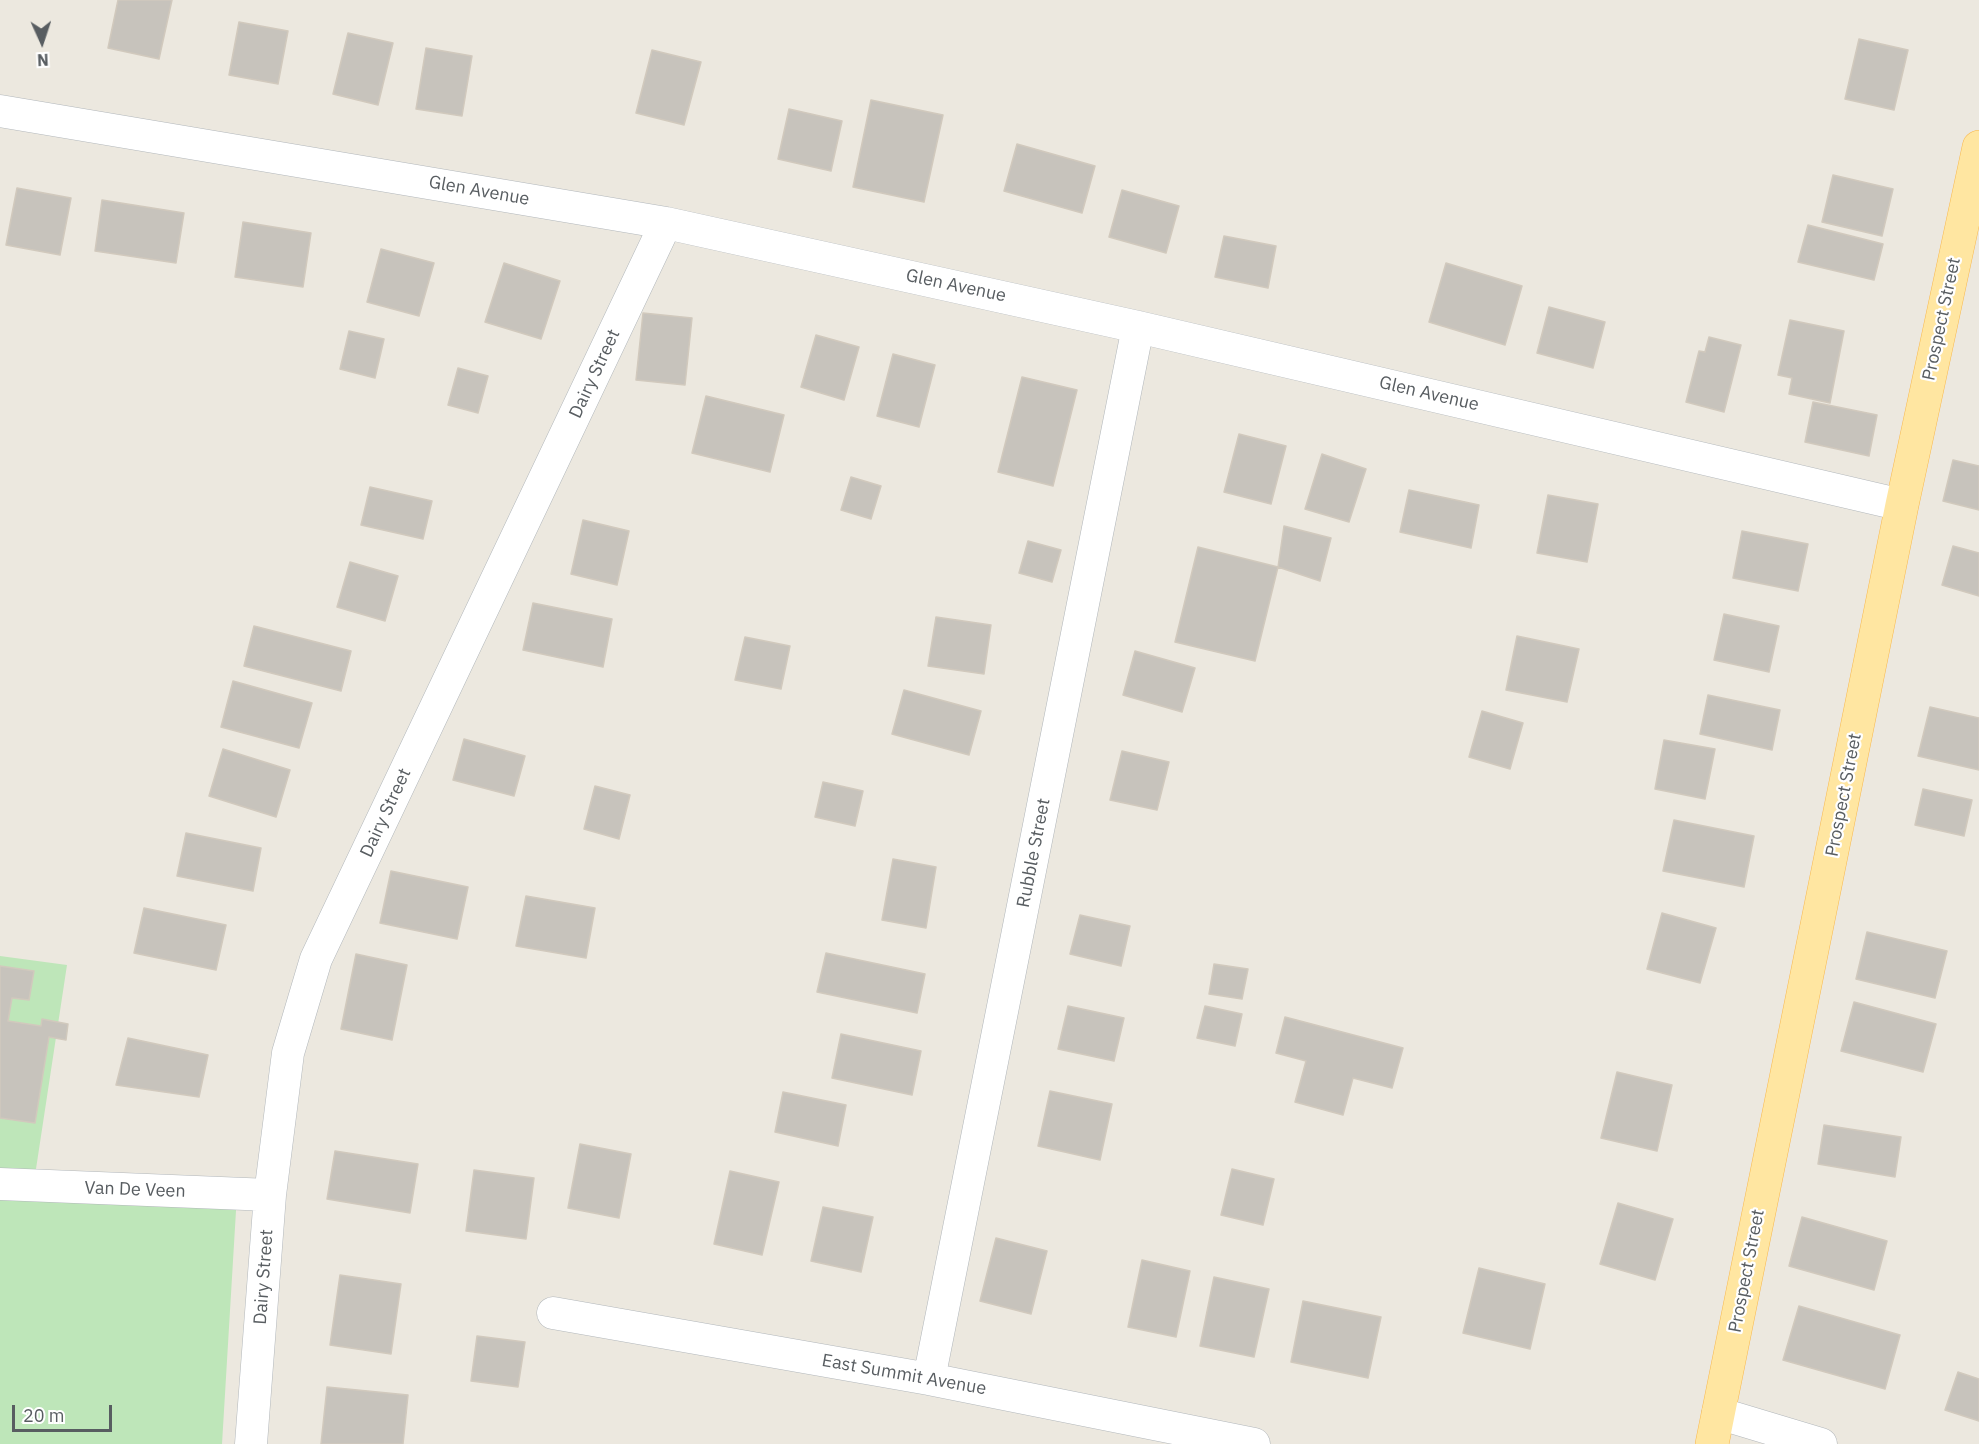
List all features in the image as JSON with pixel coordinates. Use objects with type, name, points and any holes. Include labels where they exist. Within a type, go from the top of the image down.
[{"type":"main road","name":"Prospect Street","points":[[1715,1429],[1902,505],[1979,147]]},
{"type":"street","name":"Glen Avenue","points":[[0,111],[666,223],[1138,327],[1902,505]]},
{"type":"street","name":"Dairy Street","points":[[251,1444],[270,1196],[288,1053],[316,959],[666,223]]},
{"type":"street","name":"Rubble Street","points":[[929,1379],[1138,327]]},
{"type":"street","name":"Van De Veen","points":[[0,1184],[270,1196]]},
{"type":"street","name":"East Summit Avenue","points":[[553,1313],[929,1379],[1254,1444]]},
{"type":"street","points":[[1715,1429],[1821,1444]]},
{"type":"green space","points":[[0,956],[67,965],[34,1182],[237,1194],[222,1444],[0,1444]]},
{"type":"building","points":[[118,0],[172,0],[159,59],[108,48]]},
{"type":"building","points":[[239,22],[288,31],[278,84],[229,75]]},
{"type":"building","points":[[348,33],[393,43],[378,105],[333,94]]},
{"type":"building","points":[[1859,39],[1908,50],[1894,110],[1845,99]]},
{"type":"building","points":[[426,48],[472,56],[462,116],[416,109]]},
{"type":"building","points":[[652,50],[701,62],[684,125],[636,113]]},
{"type":"building","points":[[871,100],[943,115],[924,202],[853,187]]},
{"type":"building","points":[[789,109],[842,121],[831,171],[778,159]]},
{"type":"building","points":[[1017,144],[1095,166],[1082,213],[1004,191]]},
{"type":"building","points":[[1833,175],[1893,189],[1882,236],[1822,222]]},
{"type":"building","points":[[17,188],[71,198],[60,255],[6,245]]},
{"type":"building","points":[[1122,190],[1179,206],[1166,253],[1109,237]]},
{"type":"building","points":[[102,200],[184,213],[176,263],[95,251]]},
{"type":"building","points":[[243,222],[311,233],[303,287],[235,277]]},
{"type":"building","points":[[1808,225],[1883,244],[1874,280],[1798,262]]},
{"type":"building","points":[[1224,236],[1276,246],[1268,288],[1215,277]]},
{"type":"building","points":[[381,249],[434,263],[419,316],[367,302]]},
{"type":"building","points":[[504,263],[560,281],[541,339],[485,322]]},
{"type":"building","points":[[1446,263],[1522,286],[1505,345],[1429,322]]},
{"type":"building","points":[[1549,307],[1605,322],[1593,368],[1537,353]]},
{"type":"building","points":[[643,313],[692,318],[685,385],[636,380]]},
{"type":"building","points":[[1790,320],[1844,331],[1830,403],[1789,394],[1792,378],[1778,375]]},
{"type":"building","points":[[349,331],[384,339],[375,378],[340,369]]},
{"type":"building","points":[[816,335],[859,347],[844,400],[801,387]]},
{"type":"building","points":[[1709,337],[1741,345],[1724,412],[1686,402],[1699,351],[1705,352]]},
{"type":"building","points":[[893,354],[935,365],[919,427],[877,416]]},
{"type":"building","points":[[458,368],[488,376],[478,413],[448,405]]},
{"type":"building","points":[[1022,377],[1077,390],[1053,486],[998,472]]},
{"type":"building","points":[[706,396],[784,415],[770,472],[692,453]]},
{"type":"building","points":[[1813,402],[1877,415],[1869,456],[1805,442]]},
{"type":"building","points":[[1239,434],[1286,446],[1271,504],[1224,492]]},
{"type":"building","points":[[1322,454],[1366,469],[1349,522],[1305,509]]},
{"type":"building","points":[[1953,460],[1979,466],[1979,510],[1943,501]]},
{"type":"building","points":[[851,477],[881,486],[871,519],[841,510]]},
{"type":"building","points":[[370,487],[432,501],[423,539],[361,525]]},
{"type":"building","points":[[1409,490],[1479,505],[1471,548],[1400,532]]},
{"type":"building","points":[[1548,495],[1598,504],[1587,562],[1537,553]]},
{"type":"building","points":[[583,520],[629,531],[617,585],[571,574]]},
{"type":"building","points":[[1284,526],[1331,538],[1320,581],[1278,567]]},
{"type":"building","points":[[1742,531],[1808,544],[1798,591],[1733,578]]},
{"type":"building","points":[[1028,541],[1061,550],[1052,582],[1019,573]]},
{"type":"building","points":[[1953,546],[1979,553],[1979,596],[1942,585]]},
{"type":"building","points":[[1198,547],[1278,567],[1255,661],[1175,642]]},
{"type":"building","points":[[350,562],[398,576],[385,621],[337,607]]},
{"type":"building","points":[[533,603],[612,619],[603,667],[523,650]]},
{"type":"building","points":[[1724,614],[1779,626],[1769,672],[1714,660]]},
{"type":"building","points":[[936,617],[991,625],[984,674],[928,666]]},
{"type":"building","points":[[254,626],[351,651],[341,691],[244,666]]},
{"type":"building","points":[[1517,636],[1579,649],[1567,702],[1506,690]]},
{"type":"building","points":[[745,637],[790,646],[781,689],[735,680]]},
{"type":"building","points":[[1135,651],[1195,668],[1182,712],[1123,695]]},
{"type":"building","points":[[233,681],[312,703],[299,748],[221,727]]},
{"type":"building","points":[[904,690],[981,711],[969,755],[892,734]]},
{"type":"building","points":[[1708,695],[1780,710],[1772,750],[1700,734]]},
{"type":"building","points":[[1930,707],[1979,718],[1979,770],[1918,756]]},
{"type":"building","points":[[1482,711],[1523,723],[1510,769],[1469,757]]},
{"type":"building","points":[[464,739],[525,756],[514,796],[453,780]]},
{"type":"building","points":[[1664,740],[1715,749],[1705,799],[1655,789]]},
{"type":"building","points":[[223,749],[290,770],[276,817],[209,796]]},
{"type":"building","points":[[1122,751],[1169,762],[1157,810],[1110,800]]},
{"type":"building","points":[[823,782],[863,791],[855,826],[815,817]]},
{"type":"building","points":[[595,786],[630,795],[619,839],[584,829]]},
{"type":"building","points":[[1923,789],[1972,800],[1964,836],[1915,825]]},
{"type":"building","points":[[1674,820],[1754,836],[1744,887],[1663,871]]},
{"type":"building","points":[[186,833],[261,848],[253,891],[177,876]]},
{"type":"building","points":[[893,859],[936,867],[926,928],[882,920]]},
{"type":"building","points":[[391,871],[468,887],[457,939],[380,923]]},
{"type":"building","points":[[526,896],[595,908],[586,958],[516,946]]},
{"type":"building","points":[[144,908],[226,925],[216,970],[134,953]]},
{"type":"building","points":[[1662,913],[1716,928],[1700,983],[1647,969]]},
{"type":"building","points":[[1080,915],[1130,926],[1121,966],[1070,954]]},
{"type":"building","points":[[1867,932],[1947,951],[1935,998],[1856,979]]},
{"type":"building","points":[[826,953],[925,974],[917,1013],[817,992]]},
{"type":"building","points":[[356,954],[407,965],[392,1040],[341,1029]]},
{"type":"building","points":[[1214,964],[1248,969],[1242,999],[1209,994]]},
{"type":"building","points":[[0,966],[34,971],[29,1000],[12,998],[8,1021],[41,1026],[42,1019],[68,1024],[66,1040],[49,1037],[35,1123],[0,1118]]},
{"type":"building","points":[[1854,1002],[1936,1024],[1923,1072],[1841,1051]]},
{"type":"building","points":[[1068,1006],[1124,1018],[1114,1061],[1058,1049]]},
{"type":"building","points":[[1205,1006],[1242,1014],[1235,1046],[1197,1038]]},
{"type":"building","points":[[1285,1017],[1403,1048],[1392,1088],[1353,1078],[1343,1115],[1295,1102],[1306,1061],[1276,1053]]},
{"type":"building","points":[[841,1034],[921,1051],[912,1095],[832,1078]]},
{"type":"building","points":[[128,1038],[208,1055],[199,1097],[116,1085]]},
{"type":"building","points":[[1617,1072],[1672,1085],[1657,1151],[1601,1138]]},
{"type":"building","points":[[1050,1091],[1112,1104],[1100,1160],[1038,1146]]},
{"type":"building","points":[[783,1092],[846,1105],[838,1146],[775,1132]]},
{"type":"building","points":[[1824,1125],[1901,1137],[1895,1177],[1818,1164]]},
{"type":"building","points":[[580,1144],[631,1154],[619,1218],[568,1208]]},
{"type":"building","points":[[335,1151],[418,1164],[410,1213],[327,1199]]},
{"type":"building","points":[[1232,1169],[1274,1179],[1263,1225],[1221,1215]]},
{"type":"building","points":[[474,1170],[534,1178],[526,1239],[466,1231]]},
{"type":"building","points":[[730,1171],[779,1182],[762,1255],[714,1244]]},
{"type":"building","points":[[1618,1203],[1673,1219],[1655,1280],[1600,1264]]},
{"type":"building","points":[[823,1207],[873,1217],[861,1272],[811,1261]]},
{"type":"building","points":[[1802,1217],[1887,1241],[1874,1290],[1789,1266]]},
{"type":"building","points":[[996,1238],[1047,1251],[1031,1314],[980,1301]]},
{"type":"building","points":[[1142,1260],[1190,1271],[1176,1337],[1128,1327]]},
{"type":"building","points":[[1479,1268],[1545,1284],[1530,1349],[1463,1333]]},
{"type":"building","points":[[340,1275],[401,1284],[391,1354],[330,1345]]},
{"type":"building","points":[[1214,1277],[1269,1289],[1254,1357],[1200,1346]]},
{"type":"building","points":[[1303,1301],[1381,1317],[1368,1378],[1291,1362]]},
{"type":"building","points":[[1799,1306],[1900,1335],[1885,1389],[1783,1360]]},
{"type":"building","points":[[477,1336],[525,1342],[518,1387],[471,1381]]},
{"type":"building","points":[[1958,1372],[1979,1379],[1979,1421],[1945,1410]]},
{"type":"building","points":[[327,1387],[408,1395],[403,1444],[321,1444]]}]
